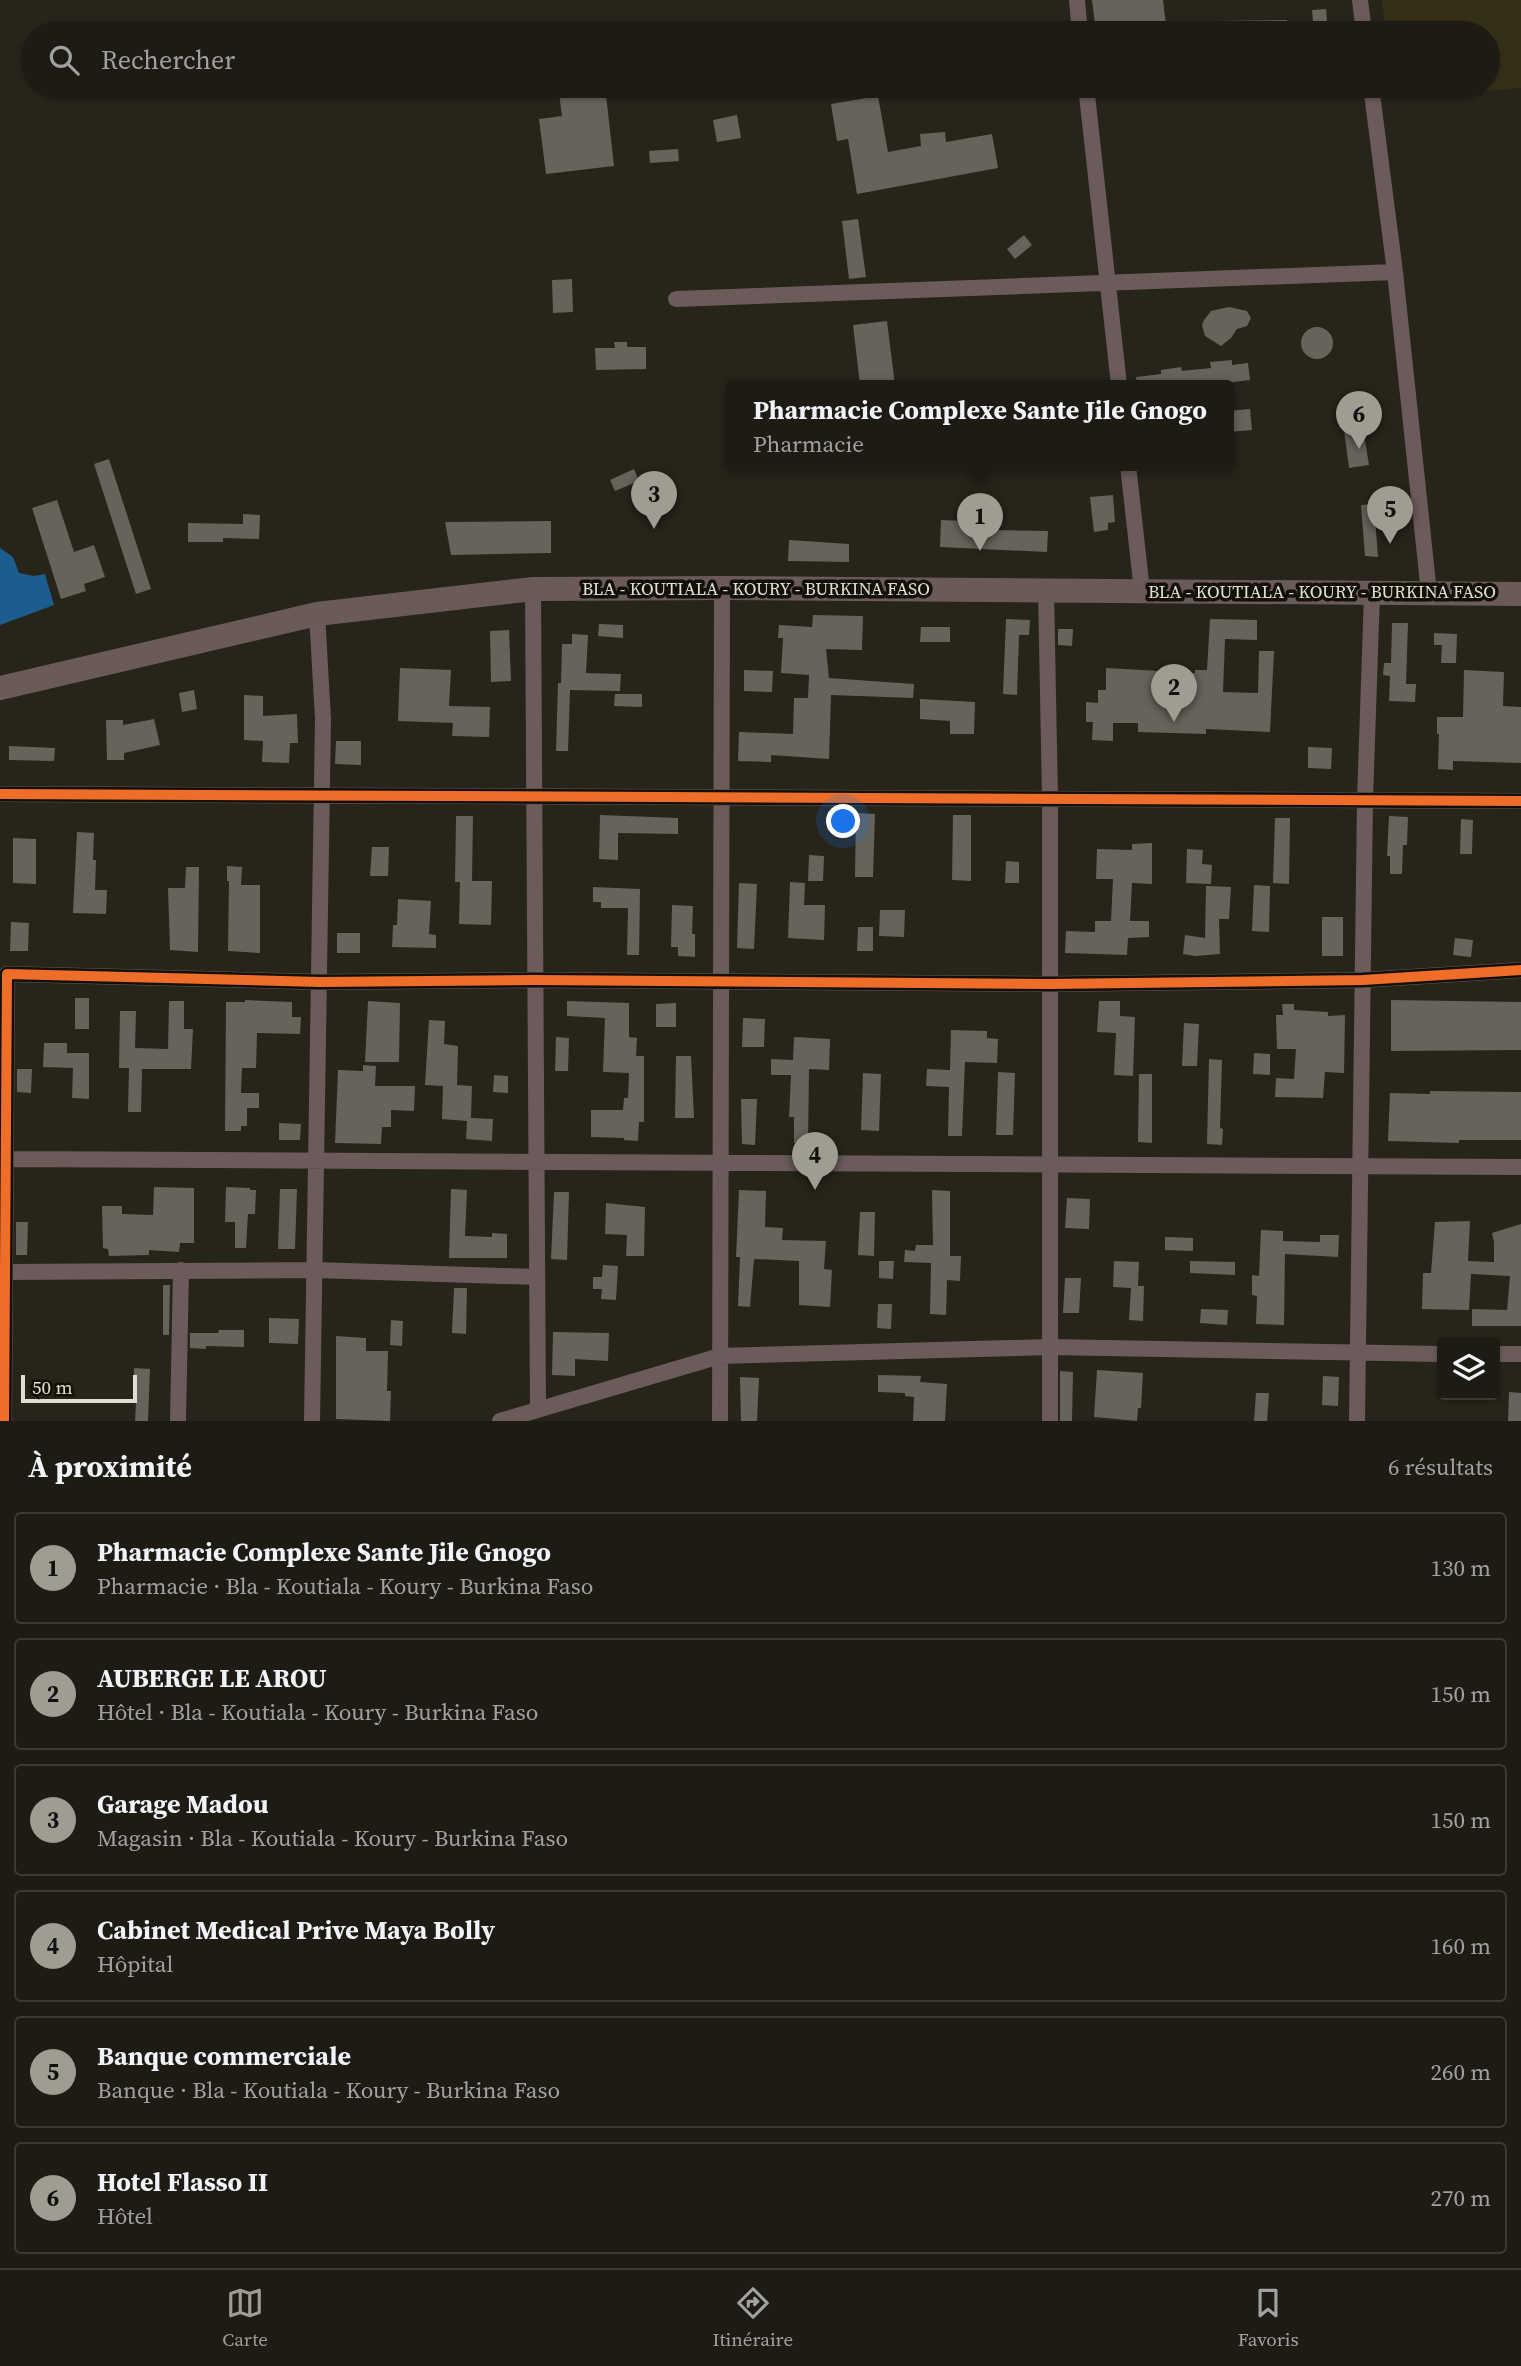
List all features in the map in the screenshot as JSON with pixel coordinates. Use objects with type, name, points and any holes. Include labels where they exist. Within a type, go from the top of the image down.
[{"type":"main road","name":"BLA - KOUTIALA - KOURY - BURKINA FASO","points":[[0,688],[317,614],[533,589],[1521,593]]},
{"type":"street","points":[[1077,0],[1079,21]]},
{"type":"street","points":[[1360,0],[1363,21]]},
{"type":"street","points":[[1087,98],[1118,380]]},
{"type":"street","points":[[1373,98],[1395,272],[1429,593]]},
{"type":"street","points":[[676,299],[1395,272]]},
{"type":"street","points":[[1129,471],[1142,591]]},
{"type":"street","points":[[720,1421],[722,588]]},
{"type":"street","points":[[533,589],[538,1410]]},
{"type":"street","points":[[1046,590],[1051,799],[1049,1421]]},
{"type":"street","points":[[1357,1421],[1365,800],[1373,593]]},
{"type":"street","points":[[312,1421],[323,719],[317,614]]},
{"type":"street","points":[[0,794],[1521,801]]},
{"type":"street","points":[[4,1421],[2,1392],[7,975],[320,982],[535,980],[1050,984],[1363,980],[1521,970]]},
{"type":"street","points":[[6,1159],[1521,1167]]},
{"type":"street","points":[[178,1421],[181,1270]]},
{"type":"street","points":[[5,1272],[316,1270],[537,1277]]},
{"type":"street","points":[[500,1421],[720,1356],[1050,1347],[1437,1354]]},
{"type":"street","points":[[1500,1354],[1521,1354]]},
{"type":"shaded area","points":[[1382,0],[1521,0],[1521,88],[1500,90],[1500,21],[1385,21]]},
{"type":"water","points":[[0,548],[13,557],[19,573],[34,576],[45,574],[54,605],[0,625]]},
{"type":"building","points":[[1092,0],[1163,0],[1166,21],[1095,21]]},
{"type":"building","points":[[1326,9],[1327,21],[1313,21],[1312,10]]},
{"type":"building","points":[[1287,20],[1287,21],[1215,21]]},
{"type":"building","points":[[560,98],[606,98],[614,166],[546,174],[539,119],[562,116]]},
{"type":"building","points":[[878,98],[888,152],[921,146],[920,134],[945,132],[946,142],[992,134],[998,168],[857,194],[848,139],[837,141],[831,104]]},
{"type":"building","points":[[737,115],[741,138],[717,142],[713,120]]},
{"type":"building","points":[[678,149],[679,161],[650,163],[649,151]]},
{"type":"building","points":[[858,219],[866,277],[849,279],[842,221]]},
{"type":"building","points":[[1024,235],[1032,245],[1015,259],[1007,249]]},
{"type":"building","points":[[572,279],[573,312],[553,313],[552,280]]},
{"type":"building","points":[[1229,307],[1247,311],[1251,318],[1247,326],[1237,329],[1221,346],[1205,336],[1202,325],[1211,311]]},
{"type":"building","points":[[887,321],[894,380],[859,380],[853,325]]},
{"type":"building","points":[[1317,327],[1328,332],[1333,343],[1328,354],[1317,359],[1306,354],[1301,343],[1306,332]]},
{"type":"building","points":[[614,342],[627,342],[627,347],[646,347],[646,369],[596,370],[595,348],[615,348]]},
{"type":"building","points":[[1232,360],[1232,365],[1248,363],[1250,380],[1136,380],[1136,377],[1161,374],[1161,370],[1181,367],[1182,371],[1211,368],[1210,362]]},
{"type":"building","points":[[1250,409],[1252,430],[1234,432],[1234,410]]},
{"type":"building","points":[[1363,427],[1369,465],[1349,468],[1344,430]]},
{"type":"building","points":[[109,459],[151,589],[136,594],[94,464]]},
{"type":"building","points":[[634,469],[639,481],[615,491],[610,480]]},
{"type":"building","points":[[1113,495],[1115,522],[1108,523],[1108,530],[1094,532],[1090,497]]},
{"type":"building","points":[[57,500],[74,552],[94,545],[105,577],[84,584],[86,591],[61,599],[32,508]]},
{"type":"building","points":[[1374,504],[1378,557],[1365,556],[1361,505]]},
{"type":"building","points":[[243,514],[260,515],[259,539],[223,538],[223,542],[188,542],[188,523],[243,524]]},
{"type":"building","points":[[941,520],[991,522],[991,530],[1048,531],[1047,552],[940,547]]},
{"type":"building","points":[[551,521],[551,553],[451,555],[445,522]]},
{"type":"building","points":[[789,540],[849,544],[849,562],[788,561]]},
{"type":"building","points":[[813,615],[863,616],[862,650],[826,649],[829,678],[914,684],[913,698],[831,695],[829,759],[771,755],[771,762],[738,761],[739,732],[793,734],[794,698],[808,698],[809,675],[781,673],[783,638],[778,638],[779,625],[812,627]]},
{"type":"building","points":[[1006,619],[1030,620],[1029,635],[1019,635],[1017,695],[1003,694]]},
{"type":"building","points":[[1210,619],[1257,620],[1257,640],[1225,639],[1223,692],[1258,693],[1259,651],[1274,651],[1270,732],[1206,729],[1206,734],[1138,732],[1138,723],[1113,723],[1113,741],[1092,740],[1093,722],[1086,722],[1086,702],[1098,703],[1098,690],[1106,690],[1106,668],[1195,673],[1195,670],[1207,670]]},
{"type":"building","points":[[1392,623],[1408,623],[1406,684],[1416,684],[1415,702],[1389,701],[1390,676],[1383,675],[1384,663],[1391,663]]},
{"type":"building","points":[[599,624],[623,625],[623,638],[598,636]]},
{"type":"building","points":[[921,627],[950,627],[950,642],[920,642]]},
{"type":"building","points":[[1058,629],[1073,629],[1072,646],[1058,645]]},
{"type":"building","points":[[509,630],[511,681],[491,682],[490,631]]},
{"type":"building","points":[[1434,633],[1457,634],[1456,663],[1441,663],[1442,645],[1434,645]]},
{"type":"building","points":[[572,634],[588,635],[586,673],[621,674],[620,691],[570,690],[568,751],[556,751],[562,644],[572,644]]},
{"type":"building","points":[[400,668],[451,670],[449,706],[490,707],[489,737],[452,736],[453,723],[398,721]]},
{"type":"building","points":[[744,670],[773,671],[772,692],[744,691]]},
{"type":"building","points":[[1464,670],[1504,672],[1503,706],[1521,707],[1521,763],[1453,761],[1453,770],[1438,769],[1437,717],[1463,717]]},
{"type":"building","points":[[194,690],[197,709],[182,712],[179,693]]},
{"type":"building","points":[[615,694],[642,694],[642,707],[614,706]]},
{"type":"building","points":[[244,695],[263,696],[263,716],[297,714],[298,743],[290,743],[289,763],[262,762],[263,741],[244,740]]},
{"type":"building","points":[[920,699],[975,702],[974,734],[950,734],[950,721],[920,719]]},
{"type":"building","points":[[154,719],[160,745],[124,753],[124,760],[107,760],[106,720],[123,720],[123,725]]},
{"type":"building","points":[[336,741],[361,741],[361,765],[335,764]]},
{"type":"building","points":[[9,746],[55,748],[54,761],[9,760]]},
{"type":"building","points":[[1308,747],[1332,748],[1331,769],[1308,768]]},
{"type":"building","points":[[856,813],[875,814],[873,877],[855,877]]},
{"type":"building","points":[[600,815],[678,818],[678,834],[618,833],[618,860],[599,859]]},
{"type":"building","points":[[953,815],[971,815],[971,881],[952,880]]},
{"type":"building","points":[[456,816],[473,816],[472,881],[492,881],[491,925],[459,924],[460,882],[455,882]]},
{"type":"building","points":[[1389,816],[1408,817],[1402,874],[1390,874],[1390,856],[1387,856]]},
{"type":"building","points":[[1275,818],[1290,818],[1289,884],[1273,883]]},
{"type":"building","points":[[1461,819],[1473,820],[1472,854],[1460,854]]},
{"type":"building","points":[[77,832],[94,833],[95,890],[107,890],[106,914],[73,913]]},
{"type":"building","points":[[13,838],[36,839],[36,884],[13,883]]},
{"type":"building","points":[[1152,843],[1152,884],[1132,883],[1130,921],[1149,921],[1149,937],[1128,938],[1127,955],[1065,953],[1066,931],[1095,932],[1095,921],[1111,921],[1113,879],[1096,879],[1097,849],[1132,850],[1132,844]]},
{"type":"building","points":[[372,847],[389,847],[388,876],[370,876]]},
{"type":"building","points":[[1187,849],[1203,850],[1202,864],[1212,865],[1211,884],[1186,883]]},
{"type":"building","points":[[809,855],[824,856],[823,881],[808,881]]},
{"type":"building","points":[[1006,861],[1019,862],[1019,883],[1005,883]]},
{"type":"building","points":[[227,866],[242,867],[241,885],[260,885],[260,953],[228,951]]},
{"type":"building","points":[[186,867],[199,867],[198,952],[170,950],[168,888],[185,888]]},
{"type":"building","points":[[790,882],[805,883],[804,905],[825,905],[824,940],[788,938]]},
{"type":"building","points":[[739,883],[757,884],[754,949],[737,948]]},
{"type":"building","points":[[1254,885],[1270,886],[1269,932],[1252,931]]},
{"type":"building","points":[[1206,886],[1231,887],[1229,919],[1219,919],[1220,954],[1183,954],[1185,935],[1205,938]]},
{"type":"building","points":[[593,887],[640,889],[639,955],[627,955],[628,908],[601,908],[601,902],[593,902]]},
{"type":"building","points":[[398,899],[431,901],[429,934],[436,935],[436,948],[392,947],[393,925],[397,925]]},
{"type":"building","points":[[672,905],[693,906],[695,957],[678,956],[678,947],[671,947]]},
{"type":"building","points":[[880,910],[905,910],[904,937],[879,936]]},
{"type":"building","points":[[1322,917],[1343,917],[1343,956],[1322,956]]},
{"type":"building","points":[[11,922],[29,923],[28,951],[10,951]]},
{"type":"building","points":[[858,927],[873,927],[873,951],[857,951]]},
{"type":"building","points":[[337,933],[360,933],[360,953],[337,953]]},
{"type":"building","points":[[1455,938],[1473,940],[1471,957],[1453,955]]},
{"type":"building","points":[[75,998],[89,998],[89,1029],[75,1029]]},
{"type":"building","points":[[1391,1000],[1521,1002],[1521,1050],[1391,1051]]},
{"type":"building","points":[[169,1001],[184,1001],[184,1029],[193,1029],[191,1069],[142,1069],[141,1112],[128,1112],[129,1068],[119,1068],[120,1011],[136,1011],[135,1048],[168,1049]]},
{"type":"building","points":[[368,1001],[400,1003],[399,1062],[365,1062]]},
{"type":"building","points":[[567,1001],[629,1003],[629,1037],[637,1038],[636,1056],[644,1056],[644,1122],[639,1122],[638,1141],[591,1137],[591,1110],[623,1110],[624,1098],[628,1098],[629,1073],[603,1072],[605,1018],[567,1016]]},
{"type":"building","points":[[1099,1001],[1120,1001],[1120,1016],[1135,1017],[1133,1076],[1114,1075],[1116,1033],[1097,1032]]},
{"type":"building","points":[[226,1002],[292,1002],[292,1017],[301,1017],[300,1034],[257,1033],[256,1068],[242,1068],[241,1093],[259,1093],[259,1108],[247,1108],[247,1126],[241,1126],[241,1131],[225,1131]]},
{"type":"building","points":[[676,1003],[676,1027],[656,1027],[656,1004]]},
{"type":"building","points":[[1282,1004],[1294,1004],[1294,1010],[1328,1012],[1328,1016],[1345,1015],[1344,1073],[1325,1072],[1323,1098],[1275,1097],[1276,1078],[1294,1079],[1296,1049],[1277,1049],[1276,1015],[1283,1015]]},
{"type":"building","points":[[743,1018],[765,1019],[764,1047],[742,1047]]},
{"type":"building","points":[[429,1020],[445,1021],[444,1044],[458,1046],[457,1085],[472,1086],[471,1118],[493,1119],[492,1141],[466,1139],[467,1121],[442,1119],[443,1086],[425,1085]]},
{"type":"building","points":[[1184,1023],[1199,1024],[1197,1066],[1182,1066]]},
{"type":"building","points":[[951,1030],[987,1031],[987,1038],[998,1039],[997,1063],[965,1062],[962,1136],[948,1136],[949,1087],[926,1086],[927,1069],[950,1070]]},
{"type":"building","points":[[556,1037],[569,1038],[568,1071],[555,1071]]},
{"type":"building","points":[[794,1037],[830,1039],[829,1070],[809,1069],[808,1143],[794,1143],[794,1117],[789,1117],[791,1075],[771,1075],[771,1059],[793,1060]]},
{"type":"building","points":[[44,1043],[67,1043],[67,1053],[89,1053],[89,1099],[72,1098],[73,1068],[43,1067]]},
{"type":"building","points":[[1254,1053],[1270,1054],[1270,1075],[1253,1074]]},
{"type":"building","points":[[676,1056],[691,1056],[694,1118],[675,1118]]},
{"type":"building","points":[[1209,1059],[1222,1060],[1222,1145],[1207,1144]]},
{"type":"building","points":[[363,1065],[376,1066],[375,1086],[415,1086],[414,1111],[391,1110],[391,1127],[382,1127],[381,1144],[335,1143],[338,1070],[363,1071]]},
{"type":"building","points":[[17,1069],[32,1069],[31,1093],[17,1092]]},
{"type":"building","points":[[998,1072],[1015,1073],[1013,1135],[996,1135]]},
{"type":"building","points":[[863,1073],[881,1074],[879,1131],[861,1130]]},
{"type":"building","points":[[1139,1074],[1152,1074],[1152,1143],[1138,1142]]},
{"type":"building","points":[[494,1075],[508,1076],[508,1093],[493,1092]]},
{"type":"building","points":[[1430,1091],[1521,1092],[1521,1140],[1459,1140],[1459,1143],[1388,1141],[1390,1093],[1430,1094]]},
{"type":"building","points":[[741,1099],[757,1099],[755,1145],[742,1144]]},
{"type":"building","points":[[279,1123],[301,1124],[300,1140],[279,1140]]},
{"type":"building","points":[[154,1187],[194,1188],[194,1243],[180,1243],[179,1252],[149,1250],[149,1255],[109,1256],[108,1249],[103,1248],[102,1206],[122,1206],[122,1214],[153,1215]]},
{"type":"building","points":[[226,1187],[256,1190],[255,1214],[248,1214],[246,1248],[235,1248],[235,1222],[225,1222]]},
{"type":"building","points":[[280,1189],[297,1189],[295,1249],[278,1249]]},
{"type":"building","points":[[451,1189],[467,1190],[465,1236],[492,1237],[492,1233],[507,1234],[507,1258],[449,1258]]},
{"type":"building","points":[[739,1190],[766,1191],[765,1227],[783,1228],[782,1240],[826,1241],[824,1269],[832,1270],[830,1307],[799,1305],[799,1261],[754,1259],[750,1307],[738,1306],[740,1257],[736,1257]]},
{"type":"building","points":[[932,1190],[950,1191],[950,1256],[961,1256],[960,1281],[947,1280],[946,1315],[930,1314],[931,1263],[904,1262],[905,1250],[915,1251],[916,1245],[933,1245]]},
{"type":"building","points":[[554,1192],[569,1192],[567,1260],[551,1259]]},
{"type":"building","points":[[1067,1198],[1090,1199],[1089,1229],[1065,1228]]},
{"type":"building","points":[[606,1203],[645,1207],[644,1256],[626,1256],[627,1235],[605,1234]]},
{"type":"building","points":[[860,1212],[875,1212],[874,1256],[858,1255]]},
{"type":"building","points":[[1470,1221],[1468,1261],[1494,1262],[1492,1233],[1521,1224],[1521,1326],[1472,1326],[1472,1309],[1507,1310],[1510,1276],[1471,1274],[1469,1310],[1422,1309],[1423,1273],[1431,1273],[1435,1222]]},
{"type":"building","points":[[16,1222],[28,1222],[27,1255],[16,1255]]},
{"type":"building","points":[[1261,1230],[1283,1231],[1283,1241],[1320,1242],[1320,1235],[1339,1235],[1338,1257],[1285,1254],[1284,1325],[1256,1324],[1257,1296],[1252,1295],[1252,1275],[1259,1276]]},
{"type":"building","points":[[1165,1237],[1193,1238],[1193,1251],[1165,1250]]},
{"type":"building","points":[[879,1261],[894,1261],[893,1279],[879,1278]]},
{"type":"building","points":[[1114,1261],[1139,1262],[1138,1286],[1144,1286],[1143,1321],[1129,1320],[1131,1288],[1113,1287]]},
{"type":"building","points":[[1190,1261],[1235,1262],[1235,1275],[1190,1273]]},
{"type":"building","points":[[603,1265],[618,1266],[616,1300],[601,1299],[602,1289],[593,1289],[593,1277],[602,1277]]},
{"type":"building","points":[[1065,1278],[1081,1278],[1079,1313],[1063,1313]]},
{"type":"building","points":[[163,1285],[170,1285],[169,1335],[163,1335]]},
{"type":"building","points":[[454,1288],[467,1288],[466,1334],[452,1333]]},
{"type":"building","points":[[878,1304],[892,1304],[891,1329],[877,1328]]},
{"type":"building","points":[[1201,1309],[1228,1310],[1227,1325],[1200,1323]]},
{"type":"building","points":[[269,1318],[299,1319],[298,1344],[269,1343]]},
{"type":"building","points":[[391,1320],[403,1321],[402,1346],[390,1345]]},
{"type":"building","points":[[219,1330],[244,1330],[244,1347],[190,1348],[190,1333],[218,1333]]},
{"type":"building","points":[[553,1332],[609,1333],[608,1361],[575,1359],[575,1376],[552,1375]]},
{"type":"building","points":[[336,1336],[366,1338],[366,1351],[388,1351],[387,1391],[391,1391],[390,1421],[336,1419]]},
{"type":"building","points":[[134,1368],[150,1369],[148,1421],[135,1421]]},
{"type":"building","points":[[1097,1370],[1143,1373],[1141,1408],[1138,1408],[1137,1421],[1094,1417]]},
{"type":"building","points":[[1060,1371],[1073,1372],[1072,1421],[1060,1421]]},
{"type":"building","points":[[878,1375],[921,1376],[920,1382],[947,1384],[945,1421],[913,1421],[914,1397],[905,1396],[905,1393],[878,1392]]},
{"type":"building","points":[[1323,1376],[1339,1377],[1338,1406],[1322,1405]]},
{"type":"building","points":[[740,1377],[759,1378],[757,1421],[741,1421]]},
{"type":"building","points":[[1509,1392],[1521,1393],[1521,1421],[1508,1421]]},
{"type":"building","points":[[1256,1393],[1269,1393],[1267,1421],[1254,1421]]},
{"type":"cycle path","points":[[0,794],[1521,801]]},
{"type":"cycle path","points":[[4,1421],[7,974],[320,982],[535,980],[1050,984],[1363,980],[1521,970]]},
{"type":"place","name":"Hotel Flasso II","points":[[1359,449]]},
{"type":"place","name":"Garage Madou","points":[[654,529]]},
{"type":"place","name":"Banque commerciale","points":[[1390,544]]},
{"type":"place","name":"Pharmacie Complexe Sante Jile Gnogo","points":[[980,551]]},
{"type":"place","name":"AUBERGE LE AROU","points":[[1174,722]]},
{"type":"place","name":"Cabinet Medical Prive Maya Bolly","points":[[815,1190]]}]
